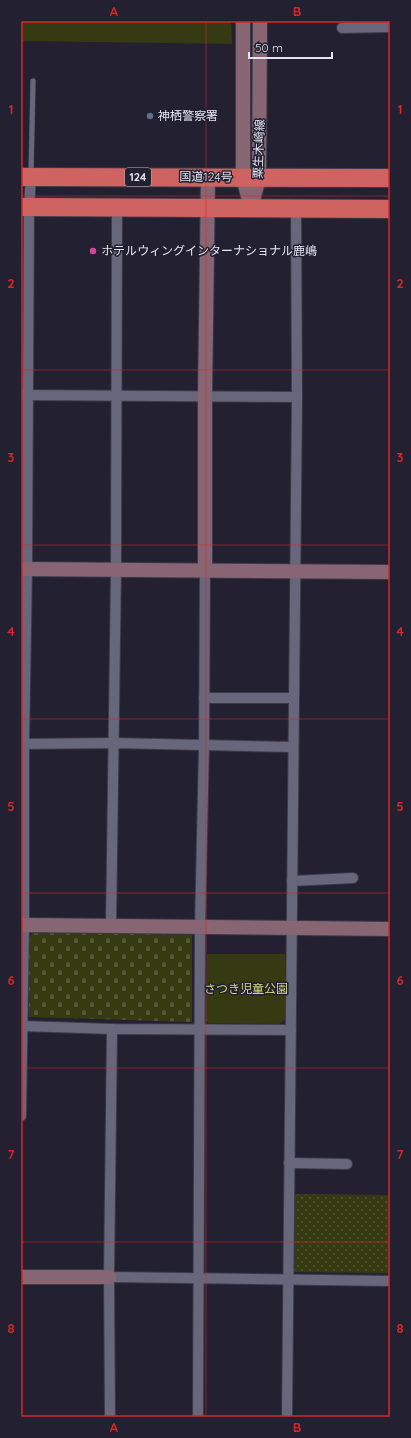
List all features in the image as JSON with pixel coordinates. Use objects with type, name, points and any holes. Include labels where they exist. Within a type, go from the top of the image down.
[{"type":"highway","name":"国道124号","points":[[26,177],[390,178]]},
{"type":"highway","points":[[25,207],[390,209]]},
{"type":"street","name":"粟生木崎線","points":[[243,21],[251,178],[251,208]]},
{"type":"street","name":"粟生木崎線","points":[[251,178],[260,21]]},
{"type":"street","points":[[342,28],[390,27]]},
{"type":"street","points":[[21,1116],[26,177]]},
{"type":"street","points":[[198,1417],[199,1030],[204,746],[205,396],[208,177]]},
{"type":"street","points":[[111,926],[116,570],[117,208]]},
{"type":"street","points":[[287,1417],[296,570],[296,208]]},
{"type":"street","points":[[25,395],[297,397]]},
{"type":"street","points":[[24,569],[296,570],[390,572]]},
{"type":"street","points":[[204,698],[294,698]]},
{"type":"street","points":[[22,744],[114,743],[293,747]]},
{"type":"street","points":[[292,881],[353,878]]},
{"type":"street","points":[[22,925],[390,928]]},
{"type":"street","points":[[22,1026],[112,1029],[291,1030]]},
{"type":"street","points":[[110,1417],[112,1029]]},
{"type":"street","points":[[289,1164],[347,1164]]},
{"type":"street","points":[[21,1277],[390,1281]]},
{"type":"lane","points":[[26,177],[33,81]]},
{"type":"green space","points":[[21,21],[231,21],[232,44],[21,41]]},
{"type":"green space","points":[[33,932],[192,935],[192,1022],[29,1017],[29,938]]},
{"type":"green space","name":"さつき児童公園","points":[[207,954],[285,954],[286,1019],[279,1024],[209,1023],[206,1021]]},
{"type":"green space","points":[[295,1194],[390,1195],[390,1273],[294,1272]]},
{"type":"place","name":"神栖警察署","points":[[150,116]]},
{"type":"place","name":"ホテルウィングインターナショナル鹿嶋","points":[[93,251]]}]
